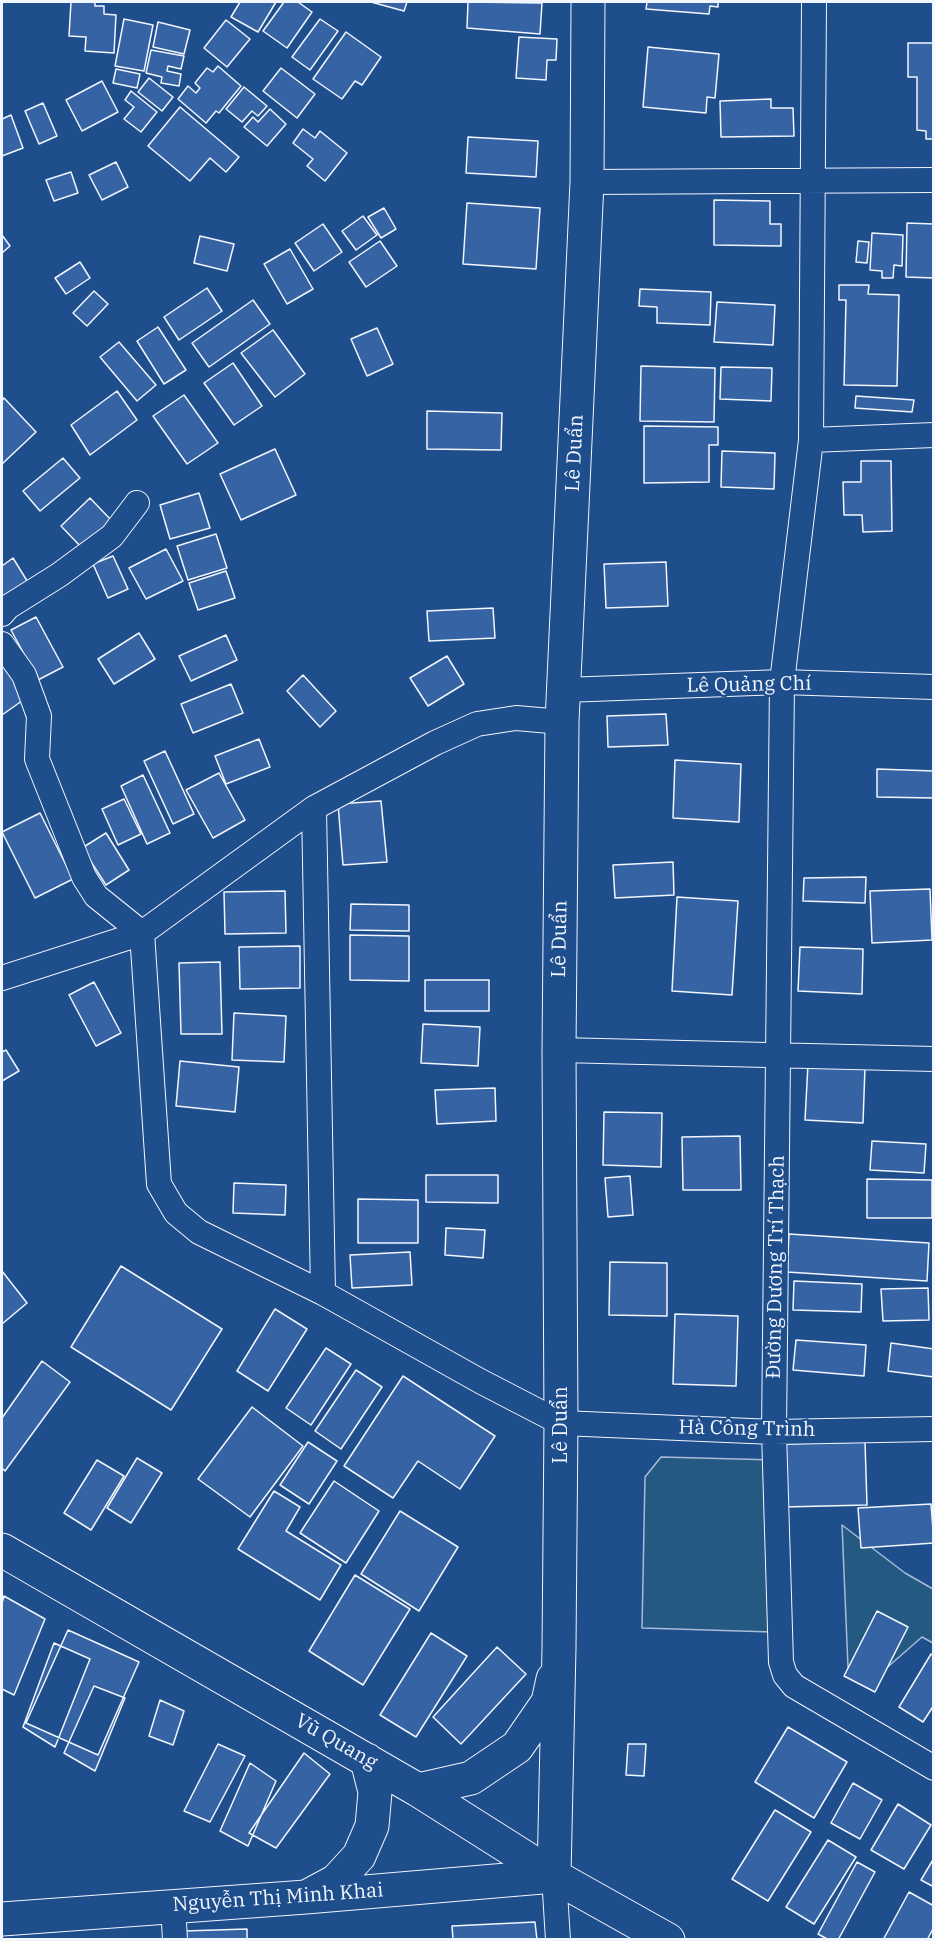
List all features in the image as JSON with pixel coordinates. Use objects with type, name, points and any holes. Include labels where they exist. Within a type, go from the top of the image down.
[{"type":"main road","name":"Lê Duẩn","points":[[554,1876],[560,1648],[558,1050],[563,706],[586,182],[588,2]]},
{"type":"main road","name":"Vũ Quang","points":[[2,1550],[367,1760],[554,1876],[668,1940]]},
{"type":"main road","points":[[418,1790],[471,1778],[517,1747],[548,1702],[560,1648]]},
{"type":"main road","points":[[306,1897],[336,1881],[358,1856],[372,1826],[375,1792],[367,1760]]},
{"type":"main road","name":"Nguyễn Thị Minh Khai","points":[[2,1919],[554,1876]]},
{"type":"street","name":"Đường Dương Trí Thạch","points":[[814,2],[811,440],[782,682],[774,1432],[781,1662],[785,1675],[794,1686],[933,1768]]},
{"type":"street","points":[[586,182],[933,180]]},
{"type":"street","points":[[811,440],[933,435]]},
{"type":"street","points":[[2,614],[8,607],[59,575],[112,536],[137,503]]},
{"type":"street","points":[[2,644],[24,675],[39,716],[37,759],[84,877],[96,896],[142,933],[159,1185],[176,1213],[200,1232],[323,1293],[480,1381],[561,1423]]},
{"type":"street","name":"Lê Quảng Chí","points":[[2,978],[142,933],[314,808],[435,743],[477,724],[516,718],[563,706],[782,682],[933,687]]},
{"type":"street","points":[[314,808],[323,1293]]},
{"type":"street","points":[[558,1050],[933,1059]]},
{"type":"street","name":"Hà Công Trình","points":[[561,1423],[774,1432],[933,1428]]},
{"type":"street","points":[[554,1876],[558,1940]]},
{"type":"street","points":[[173,1905],[175,1940]]},
{"type":"shaded area","points":[[661,1457],[776,1460],[772,1632],[642,1628],[645,1477]]},
{"type":"shaded area","points":[[842,1525],[905,1573],[933,1589],[933,1643],[922,1637],[867,1685],[848,1667]]},
{"type":"building","points":[[71,2],[95,2],[95,6],[104,6],[104,14],[116,15],[114,53],[85,51],[86,37],[69,36]]},
{"type":"building","points":[[240,2],[276,2],[258,32],[231,17]]},
{"type":"building","points":[[284,2],[298,2],[312,12],[287,48],[263,31]]},
{"type":"building","points":[[371,2],[407,2],[404,11]]},
{"type":"building","points":[[468,2],[542,3],[540,34],[467,28]]},
{"type":"building","points":[[647,2],[718,2],[718,7],[710,6],[709,14],[646,9]]},
{"type":"building","points":[[124,19],[153,25],[144,71],[115,66]]},
{"type":"building","points":[[320,19],[338,31],[310,70],[292,57]]},
{"type":"building","points":[[226,20],[250,39],[227,67],[204,48]]},
{"type":"building","points":[[158,22],[190,30],[184,54],[153,47]]},
{"type":"building","points":[[346,32],[381,57],[362,85],[355,81],[342,99],[313,79]]},
{"type":"building","points":[[519,37],[557,39],[556,60],[547,60],[546,80],[516,78]]},
{"type":"building","points":[[908,43],[934,43],[934,139],[926,139],[926,131],[917,130],[917,77],[908,77]]},
{"type":"building","points":[[648,47],[719,54],[715,98],[707,97],[706,113],[643,107]]},
{"type":"building","points":[[151,50],[184,56],[181,69],[168,66],[167,71],[181,74],[179,86],[161,83],[162,77],[146,73]]},
{"type":"building","points":[[218,66],[241,86],[219,113],[216,111],[206,123],[178,99],[188,86],[196,93],[200,88],[195,83],[207,68],[213,72]]},
{"type":"building","points":[[281,68],[315,94],[297,118],[263,91]]},
{"type":"building","points":[[116,69],[140,74],[137,88],[113,83]]},
{"type":"building","points":[[149,78],[173,97],[162,111],[138,92]]},
{"type":"building","points":[[102,81],[118,112],[82,131],[66,100]]},
{"type":"building","points":[[244,87],[267,106],[258,116],[252,111],[242,122],[226,109]]},
{"type":"building","points":[[131,91],[157,112],[141,132],[124,119],[134,107],[125,100]]},
{"type":"building","points":[[771,99],[771,108],[793,108],[794,136],[721,137],[720,101]]},
{"type":"building","points":[[43,103],[57,136],[39,144],[25,111]]},
{"type":"building","points":[[180,107],[239,157],[226,172],[210,158],[190,181],[148,146]]},
{"type":"building","points":[[270,109],[286,124],[267,146],[244,127],[253,117],[258,122]]},
{"type":"building","points":[[11,115],[23,148],[2,156],[2,119]]},
{"type":"building","points":[[303,129],[315,138],[320,131],[347,153],[325,181],[307,166],[313,159],[293,143]]},
{"type":"building","points":[[468,137],[538,141],[536,177],[466,173]]},
{"type":"building","points":[[116,162],[128,187],[102,200],[89,175]]},
{"type":"building","points":[[71,172],[78,193],[54,201],[46,180]]},
{"type":"building","points":[[714,200],[770,201],[770,224],[781,224],[781,246],[714,245]]},
{"type":"building","points":[[467,203],[540,208],[536,269],[463,264]]},
{"type":"building","points":[[384,208],[396,229],[381,238],[368,217]]},
{"type":"building","points":[[363,216],[377,235],[356,250],[342,231]]},
{"type":"building","points":[[907,223],[934,224],[934,278],[906,277]]},
{"type":"building","points":[[323,224],[342,252],[314,271],[295,243]]},
{"type":"building","points":[[872,233],[903,235],[902,266],[894,265],[893,278],[882,278],[882,271],[870,270]]},
{"type":"building","points":[[2,235],[10,246],[2,253]]},
{"type":"building","points":[[200,236],[234,244],[227,271],[194,263]]},
{"type":"building","points":[[380,241],[397,266],[366,287],[349,262]]},
{"type":"building","points":[[858,241],[869,242],[867,263],[856,262]]},
{"type":"building","points":[[290,249],[313,289],[287,304],[264,264]]},
{"type":"building","points":[[80,262],[90,278],[66,294],[55,278]]},
{"type":"building","points":[[839,285],[869,285],[868,294],[899,295],[897,386],[844,385],[846,300],[839,300]]},
{"type":"building","points":[[207,288],[222,311],[179,340],[164,317]]},
{"type":"building","points":[[640,289],[711,292],[710,325],[657,323],[657,307],[639,306]]},
{"type":"building","points":[[94,291],[108,304],[87,326],[73,313]]},
{"type":"building","points":[[253,300],[270,324],[209,367],[192,343]]},
{"type":"building","points":[[717,302],[775,305],[773,345],[714,342]]},
{"type":"building","points":[[158,327],[186,370],[164,384],[137,341]]},
{"type":"building","points":[[377,328],[393,364],[367,376],[351,339]]},
{"type":"building","points":[[273,330],[305,374],[275,397],[241,353]]},
{"type":"building","points":[[119,342],[156,385],[137,401],[100,357]]},
{"type":"building","points":[[233,363],[262,406],[234,425],[204,383]]},
{"type":"building","points":[[641,366],[715,368],[714,422],[640,421]]},
{"type":"building","points":[[721,367],[772,368],[771,401],[720,399]]},
{"type":"building","points":[[117,391],[137,420],[90,455],[71,425]]},
{"type":"building","points":[[184,395],[218,443],[187,464],[153,416]]},
{"type":"building","points":[[856,396],[914,400],[912,412],[855,408]]},
{"type":"building","points":[[4,398],[36,432],[2,464],[2,401]]},
{"type":"building","points":[[427,411],[502,413],[501,450],[427,449]]},
{"type":"building","points":[[644,426],[718,427],[718,445],[709,445],[709,482],[644,483]]},
{"type":"building","points":[[275,449],[296,495],[241,520],[220,474]]},
{"type":"building","points":[[722,451],[775,453],[774,489],[721,487]]},
{"type":"building","points":[[63,458],[80,478],[40,511],[23,491]]},
{"type":"building","points":[[861,461],[891,461],[892,531],[863,532],[862,515],[844,515],[843,482],[861,482]]},
{"type":"building","points":[[199,493],[210,528],[170,539],[160,505]]},
{"type":"building","points":[[90,498],[112,521],[83,549],[61,526]]},
{"type":"building","points":[[216,534],[227,568],[188,580],[177,546]]},
{"type":"building","points":[[166,549],[183,581],[146,599],[129,568]]},
{"type":"building","points":[[113,556],[128,589],[108,598],[93,564]]},
{"type":"building","points":[[13,558],[29,584],[2,601],[2,566]]},
{"type":"building","points":[[666,562],[668,606],[606,608],[604,564]]},
{"type":"building","points":[[226,571],[235,598],[198,610],[189,583]]},
{"type":"building","points":[[493,608],[495,638],[429,641],[427,611]]},
{"type":"building","points":[[36,617],[63,667],[38,680],[11,630]]},
{"type":"building","points":[[139,633],[155,659],[114,684],[98,659]]},
{"type":"building","points":[[226,635],[237,660],[191,681],[179,656]]},
{"type":"building","points":[[447,656],[464,684],[428,706],[410,678]]},
{"type":"building","points":[[2,664],[26,698],[2,715]]},
{"type":"building","points":[[303,675],[336,711],[320,727],[287,691]]},
{"type":"building","points":[[231,684],[243,713],[193,733],[181,704]]},
{"type":"building","points":[[666,714],[668,745],[608,747],[607,716]]},
{"type":"building","points":[[259,739],[270,767],[226,784],[215,756]]},
{"type":"building","points":[[165,751],[194,814],[173,824],[144,761]]},
{"type":"building","points":[[675,760],[741,764],[739,822],[673,818]]},
{"type":"building","points":[[877,769],[934,771],[934,798],[877,797]]},
{"type":"building","points":[[219,773],[245,820],[213,838],[186,790]]},
{"type":"building","points":[[143,775],[170,833],[147,844],[121,786]]},
{"type":"building","points":[[124,799],[141,834],[118,845],[102,809]]},
{"type":"building","points":[[381,801],[387,862],[343,865],[338,804]]},
{"type":"building","points":[[40,813],[73,879],[35,898],[2,832]]},
{"type":"building","points":[[106,833],[129,870],[106,885],[82,848]]},
{"type":"building","points":[[673,862],[674,895],[615,898],[613,865]]},
{"type":"building","points":[[866,877],[865,903],[803,901],[804,878]]},
{"type":"building","points":[[930,889],[932,940],[872,943],[870,891]]},
{"type":"building","points":[[285,891],[286,933],[225,934],[224,892]]},
{"type":"building","points":[[677,897],[738,901],[732,995],[672,991]]},
{"type":"building","points":[[351,904],[409,905],[409,931],[350,930]]},
{"type":"building","points":[[350,935],[409,936],[409,981],[350,980]]},
{"type":"building","points":[[300,946],[300,988],[240,989],[239,947]]},
{"type":"building","points":[[800,947],[863,949],[862,994],[798,991]]},
{"type":"building","points":[[220,962],[222,1034],[181,1034],[179,963]]},
{"type":"building","points":[[425,980],[489,980],[489,1011],[425,1011]]},
{"type":"building","points":[[94,982],[121,1033],[96,1046],[69,995]]},
{"type":"building","points":[[234,1013],[286,1016],[284,1062],[232,1060]]},
{"type":"building","points":[[423,1024],[480,1027],[478,1066],[421,1063]]},
{"type":"building","points":[[6,1050],[19,1071],[2,1081],[2,1052]]},
{"type":"building","points":[[180,1061],[239,1067],[235,1112],[176,1106]]},
{"type":"building","points":[[808,1064],[865,1067],[863,1123],[805,1120]]},
{"type":"building","points":[[495,1088],[496,1121],[437,1124],[435,1090]]},
{"type":"building","points":[[604,1112],[662,1113],[661,1167],[603,1165]]},
{"type":"building","points":[[740,1136],[741,1190],[683,1190],[682,1137]]},
{"type":"building","points":[[872,1141],[926,1144],[924,1173],[870,1170]]},
{"type":"building","points":[[426,1175],[498,1175],[498,1203],[426,1202]]},
{"type":"building","points":[[630,1176],[633,1215],[608,1217],[605,1178]]},
{"type":"building","points":[[867,1179],[932,1180],[932,1218],[867,1218]]},
{"type":"building","points":[[234,1183],[286,1185],[285,1215],[233,1213]]},
{"type":"building","points":[[358,1199],[418,1200],[418,1243],[358,1243]]},
{"type":"building","points":[[446,1228],[485,1230],[483,1258],[445,1255]]},
{"type":"building","points":[[789,1234],[929,1243],[927,1281],[787,1272]]},
{"type":"building","points":[[410,1252],[412,1285],[352,1288],[350,1255]]},
{"type":"building","points":[[610,1262],[667,1263],[667,1316],[609,1315]]},
{"type":"building","points":[[121,1266],[222,1329],[171,1410],[71,1347]]},
{"type":"building","points":[[2,1271],[27,1303],[2,1324]]},
{"type":"building","points":[[794,1281],[862,1284],[861,1312],[793,1310]]},
{"type":"building","points":[[928,1288],[929,1320],[883,1321],[881,1289]]},
{"type":"building","points":[[275,1309],[307,1329],[268,1391],[237,1371]]},
{"type":"building","points":[[675,1314],[738,1316],[736,1386],[673,1384]]},
{"type":"building","points":[[796,1340],[866,1345],[864,1376],[793,1370]]},
{"type":"building","points":[[891,1343],[934,1349],[934,1377],[888,1371]]},
{"type":"building","points":[[326,1348],[351,1364],[311,1425],[286,1408]]},
{"type":"building","points":[[42,1361],[70,1382],[5,1471],[2,1468],[2,1418]]},
{"type":"building","points":[[356,1370],[382,1387],[341,1449],[315,1431]]},
{"type":"building","points":[[403,1376],[495,1436],[460,1489],[418,1461],[393,1498],[344,1466]]},
{"type":"building","points":[[252,1407],[303,1446],[250,1517],[198,1479]]},
{"type":"building","points":[[308,1442],[337,1461],[309,1504],[280,1485]]},
{"type":"building","points":[[865,1442],[867,1505],[784,1507],[782,1444]]},
{"type":"building","points":[[137,1458],[162,1473],[131,1523],[107,1508]]},
{"type":"building","points":[[97,1460],[124,1476],[91,1530],[64,1513]]},
{"type":"building","points":[[334,1481],[379,1511],[346,1563],[300,1533]]},
{"type":"building","points":[[274,1491],[300,1507],[286,1531],[341,1565],[320,1600],[238,1549]]},
{"type":"building","points":[[931,1504],[934,1543],[861,1548],[858,1508]]},
{"type":"building","points":[[400,1511],[458,1547],[419,1611],[361,1574]]},
{"type":"building","points":[[355,1575],[410,1609],[363,1685],[309,1651]]},
{"type":"building","points":[[4,1596],[45,1619],[14,1695],[2,1689],[2,1603]]},
{"type":"building","points":[[877,1611],[908,1627],[875,1692],[844,1676]]},
{"type":"building","points":[[68,1630],[139,1662],[98,1755],[26,1723]]},
{"type":"building","points":[[431,1633],[467,1656],[416,1737],[380,1715]]},
{"type":"building","points":[[54,1643],[90,1659],[55,1747],[23,1727]]},
{"type":"building","points":[[497,1647],[526,1674],[461,1744],[433,1717]]},
{"type":"building","points":[[931,1654],[934,1656],[934,1705],[923,1722],[899,1707]]},
{"type":"building","points":[[94,1686],[125,1698],[95,1771],[64,1753]]},
{"type":"building","points":[[160,1700],[184,1711],[173,1745],[149,1736]]},
{"type":"building","points":[[788,1727],[847,1762],[814,1818],[755,1782]]},
{"type":"building","points":[[218,1744],[245,1756],[210,1822],[184,1811]]},
{"type":"building","points":[[628,1744],[646,1744],[644,1776],[626,1775]]},
{"type":"building","points":[[304,1753],[330,1774],[276,1848],[249,1833]]},
{"type":"building","points":[[250,1763],[276,1781],[248,1846],[220,1831]]},
{"type":"building","points":[[853,1783],[882,1800],[860,1839],[831,1823]]},
{"type":"building","points":[[898,1804],[931,1825],[904,1869],[871,1850]]},
{"type":"building","points":[[775,1810],[811,1832],[768,1901],[732,1879]]},
{"type":"building","points":[[828,1840],[856,1857],[814,1924],[786,1907]]},
{"type":"building","points":[[934,1858],[934,1887],[921,1880]]},
{"type":"building","points":[[857,1862],[875,1872],[838,1940],[829,1940],[818,1934]]},
{"type":"building","points":[[909,1892],[934,1906],[934,1927],[927,1940],[883,1940]]},
{"type":"building","points":[[535,1922],[537,1940],[453,1940],[452,1926]]},
{"type":"building","points":[[247,1929],[247,1940],[184,1940],[184,1931]]}]
